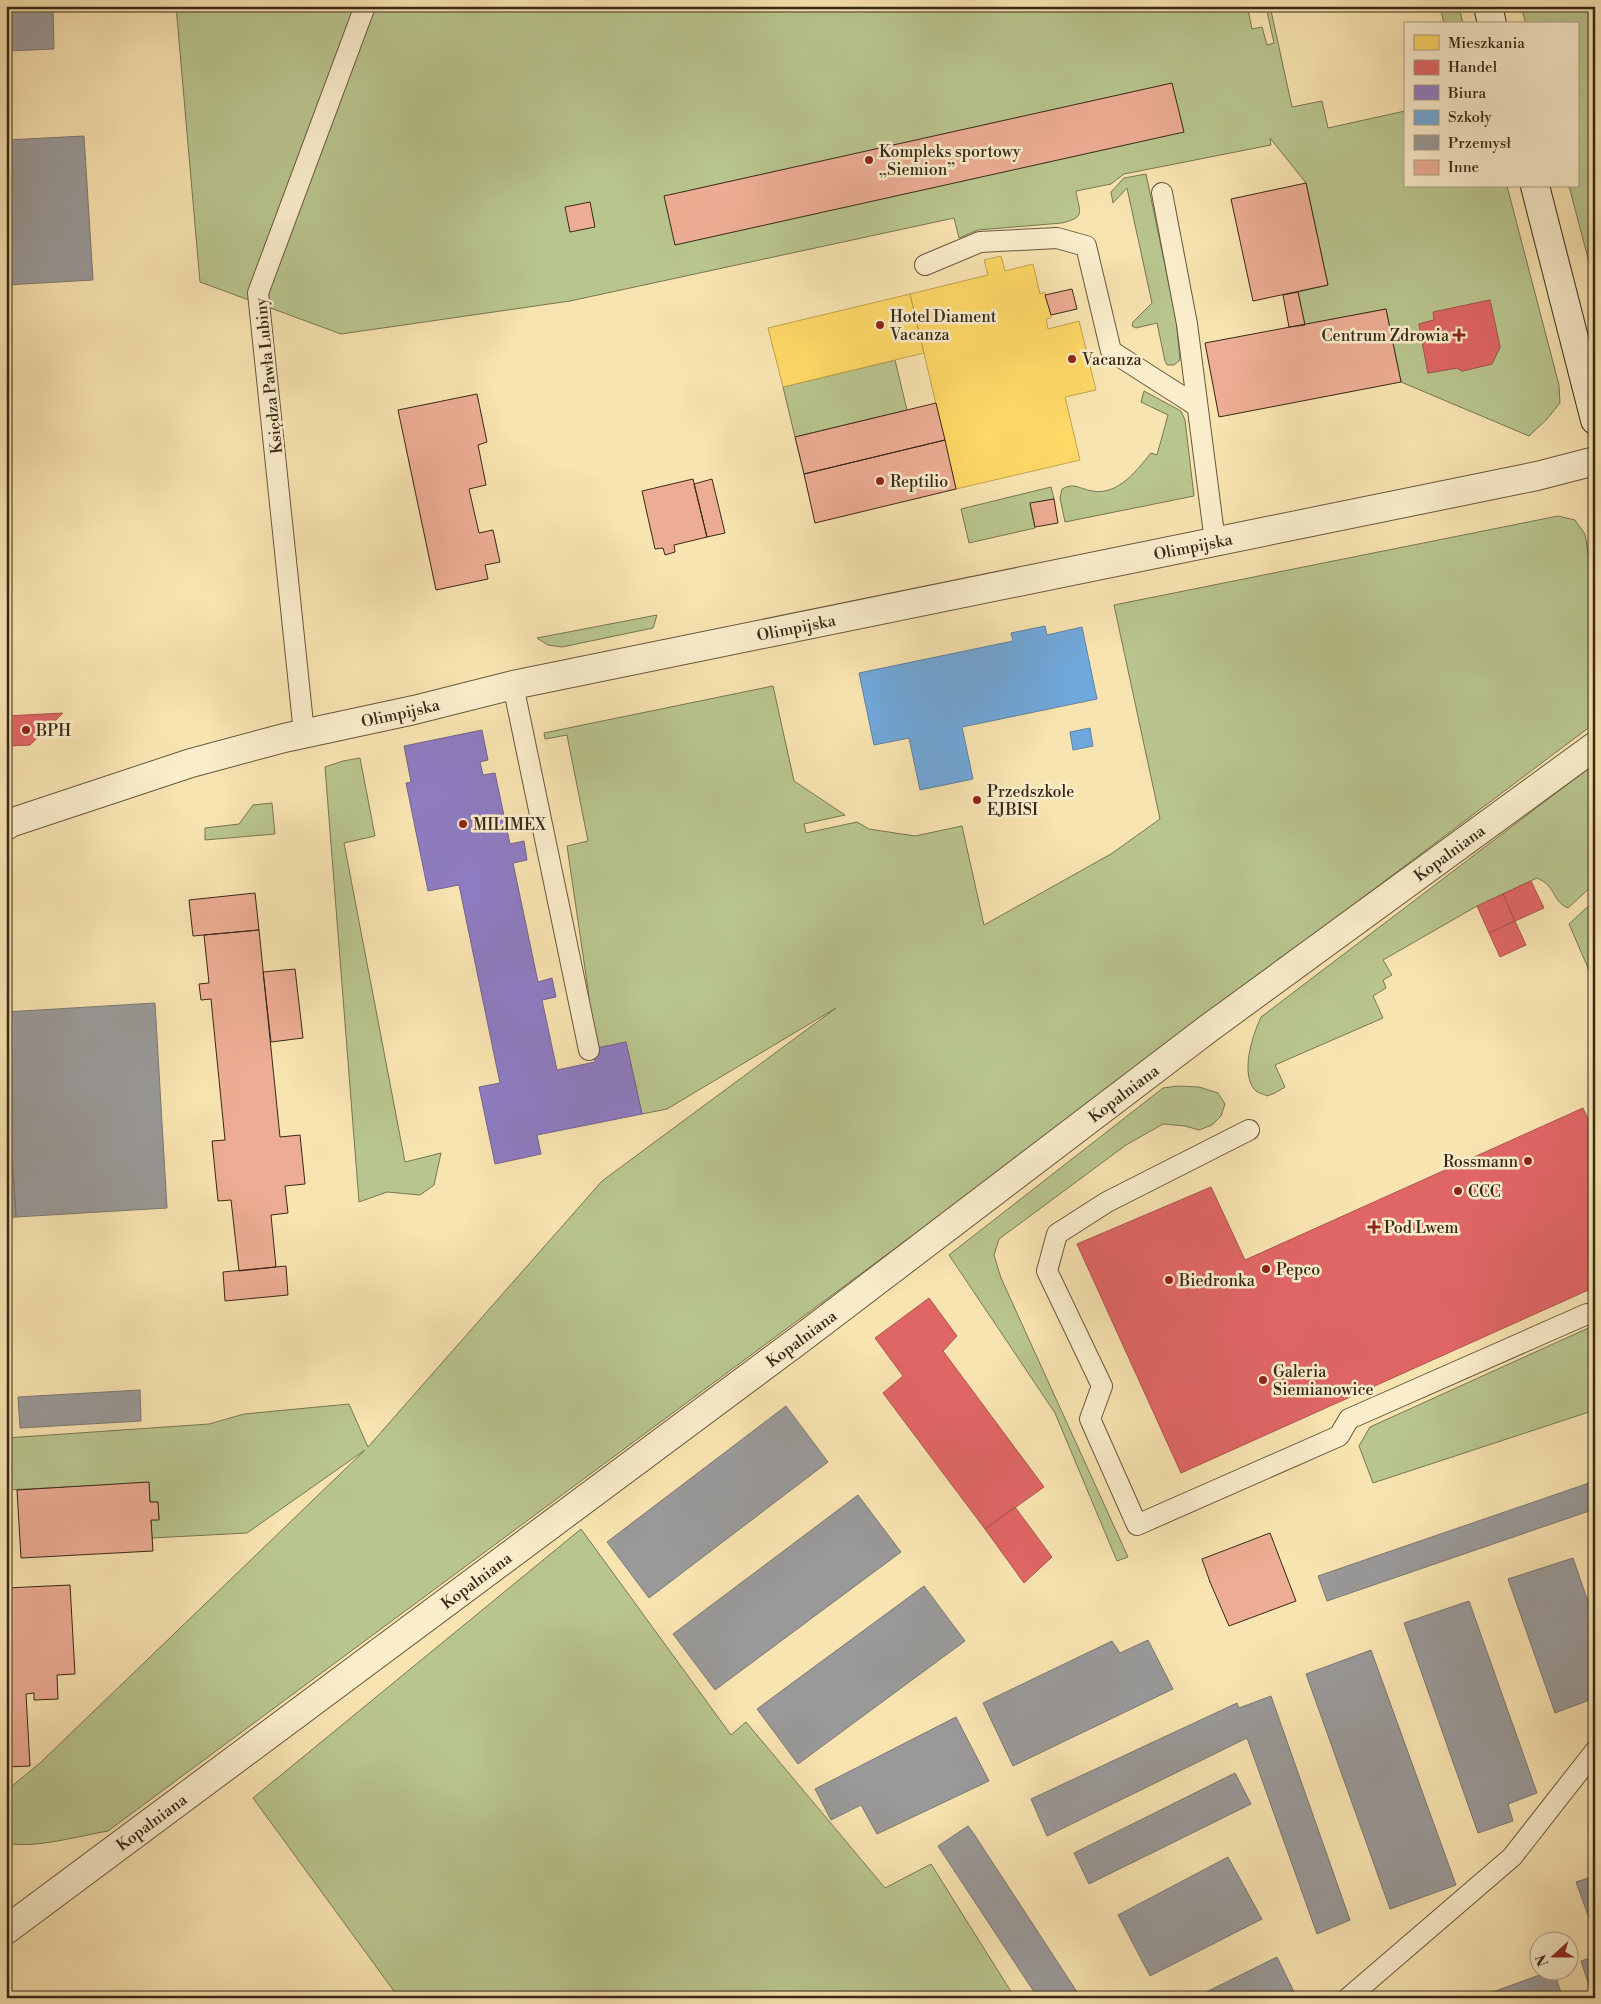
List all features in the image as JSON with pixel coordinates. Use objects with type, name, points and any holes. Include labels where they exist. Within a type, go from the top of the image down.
[{"type":"street","points":[[1488,6],[1492,22]]},
{"type":"street","points":[[1536,188],[1595,420]]},
{"type":"street","name":"Olimpijska","points":[[6,826],[10,823],[191,763],[304,733],[414,710],[513,685],[1537,476],[1595,461]]},
{"type":"street","name":"Kopalniana","points":[[6,1930],[803,1336],[1209,1028],[1595,746]]},
{"type":"lane","name":"Księdza Pawła Lubiny","points":[[304,733],[258,293],[365,6]]},
{"type":"lane","points":[[1162,193],[1187,324],[1215,542]]},
{"type":"lane","points":[[925,265],[980,242],[1057,238],[1086,246],[1111,351],[1197,406]]},
{"type":"lane","points":[[513,685],[589,1050]]},
{"type":"lane","points":[[1248,1130],[1107,1202],[1057,1234],[1054,1243],[1047,1270],[1102,1386],[1090,1419],[1137,1524],[1339,1436],[1349,1419],[1587,1314]]},
{"type":"lane","points":[[1348,1998],[1512,1857],[1595,1751]]},
{"type":"green space","points":[[176,6],[1270,6],[1292,107],[1322,101],[1328,128],[1404,111],[1404,188],[1508,188],[1559,385],[1560,403],[1529,436],[1401,382],[1386,309],[1305,325],[1298,292],[1328,285],[1306,183],[1270,138],[1271,145],[1124,174],[1111,184],[1076,191],[1080,213],[1070,221],[1062,223],[978,230],[959,238],[954,218],[570,301],[341,334],[200,282]],"holes":[[[1266,7],[1274,43],[1267,45],[1262,27],[1252,29],[1248,10]],[[1490,300],[1500,347],[1492,364],[1462,371],[1457,368],[1428,373],[1419,324],[1434,320],[1434,312]]]},
{"type":"green space","points":[[1440,6],[1459,6],[1463,22],[1444,22]]},
{"type":"green space","points":[[1521,6],[1595,6],[1595,285],[1570,188],[1578,188],[1578,22],[1525,22]]},
{"type":"green space","points":[[1146,174],[1176,319],[1180,360],[1174,365],[1167,365],[1165,361],[1157,323],[1136,328],[1132,326],[1133,322],[1152,303],[1127,188],[1113,203],[1111,192],[1124,178]]},
{"type":"green space","points":[[895,360],[907,410],[795,437],[783,387]]},
{"type":"green space","points":[[1144,391],[1181,411],[1185,420],[1194,496],[1065,522],[1060,498],[1062,489],[1074,486],[1101,492],[1110,490],[1133,474],[1151,453],[1157,455],[1168,415],[1141,402]]},
{"type":"green space","points":[[1051,487],[1054,499],[1030,504],[1035,528],[969,543],[961,509]]},
{"type":"green space","points":[[1558,516],[1575,520],[1585,534],[1595,595],[1595,723],[947,1210],[108,1831],[43,1843],[6,1843],[6,1791],[40,1763],[365,1450],[247,1533],[152,1538],[151,1520],[159,1519],[158,1502],[150,1502],[149,1483],[6,1490],[6,1438],[209,1424],[244,1414],[349,1404],[368,1447],[602,1181],[836,1008],[667,1109],[642,1114],[626,1042],[593,1049],[588,989],[567,846],[588,841],[567,735],[545,739],[544,733],[773,686],[794,781],[845,815],[804,824],[806,833],[857,822],[869,829],[915,836],[962,826],[984,925],[1111,854],[1160,819],[1114,605]]},
{"type":"green space","points":[[657,615],[653,628],[562,647],[548,645],[537,638]]},
{"type":"green space","points":[[360,758],[375,836],[344,843],[405,1162],[441,1153],[434,1185],[420,1195],[387,1192],[359,1202],[325,767]]},
{"type":"green space","points":[[1595,765],[1595,883],[1568,908],[1559,901],[1548,885],[1537,878],[1477,906],[1383,960],[1392,975],[1383,980],[1386,988],[1373,996],[1383,1018],[1275,1065],[1285,1087],[1267,1096],[1256,1091],[1248,1075],[1248,1065],[1251,1044],[1261,1017]]},
{"type":"green space","points":[[272,803],[275,834],[205,840],[205,828],[239,824],[253,805]]},
{"type":"green space","points":[[1595,900],[1595,984],[1569,924]]},
{"type":"green space","points":[[1178,1086],[1199,1087],[1218,1093],[1225,1104],[1221,1116],[1212,1125],[1199,1130],[1185,1126],[1163,1124],[1126,1145],[999,1239],[994,1255],[1001,1278],[1128,1557],[1117,1561],[1055,1413],[949,1255],[1163,1088]]},
{"type":"green space","points":[[1595,1325],[1595,1410],[1373,1483],[1359,1446],[1370,1427]]},
{"type":"green space","points":[[581,1529],[731,1735],[746,1722],[885,1888],[931,1864],[1015,1998],[399,1998],[253,1798]]},
{"type":"building: Mieszkania","points":[[1001,256],[1005,271],[1033,264],[1040,294],[1045,292],[1051,315],[1051,318],[1046,319],[1048,329],[1079,321],[1096,390],[1065,397],[1080,460],[956,489],[910,294],[988,275],[984,260]]},
{"type":"building: Mieszkania","points":[[910,294],[924,353],[783,387],[768,328]]},
{"type":"building: Handel","name":"Centrum Zdrowia","points":[[1490,300],[1500,347],[1492,364],[1462,371],[1457,368],[1428,373],[1419,324],[1434,320],[1433,312]]},
{"type":"building: Handel","name":"BPH","points":[[63,713],[30,745],[9,746],[10,761],[6,761],[6,716]]},
{"type":"building: Handel","points":[[1531,881],[1544,908],[1515,921],[1503,894]]},
{"type":"building: Handel","points":[[1503,894],[1515,921],[1489,933],[1477,906]]},
{"type":"building: Handel","points":[[1515,921],[1526,945],[1500,957],[1489,933]]},
{"type":"building: Handel","name":"Galeria Siemianowice","points":[[1583,1108],[1595,1134],[1595,1287],[1181,1473],[1077,1244],[1211,1187],[1245,1260]]},
{"type":"building: Handel","points":[[929,1298],[957,1336],[943,1351],[1044,1487],[985,1529],[883,1393],[903,1376],[875,1338]]},
{"type":"building: Handel","points":[[1015,1507],[1052,1557],[1024,1583],[985,1529]]},
{"type":"building: Biura","points":[[482,730],[488,760],[480,762],[483,775],[495,773],[510,844],[524,841],[527,860],[513,863],[538,982],[552,978],[556,997],[542,1000],[557,1070],[595,1062],[593,1049],[626,1042],[642,1114],[537,1135],[541,1154],[495,1164],[479,1087],[500,1083],[459,885],[428,891],[406,783],[411,782],[404,746]]},
{"type":"building: Szkoły","points":[[1045,626],[1047,635],[1082,627],[1097,699],[962,727],[973,779],[920,790],[909,738],[874,745],[859,673],[1013,641],[1011,633]]},
{"type":"building: Szkoły","points":[[1090,728],[1093,746],[1073,750],[1070,732]]},
{"type":"building: Przemysł","points":[[6,6],[53,6],[54,49],[6,51]]},
{"type":"building: Przemysł","points":[[84,136],[93,280],[6,285],[6,140]]},
{"type":"building: Przemysł","points":[[155,1003],[167,1208],[16,1217],[6,1061],[6,1012]]},
{"type":"building: Przemysł","points":[[6,1061],[16,1217],[6,1218]]},
{"type":"building: Przemysł","points":[[140,1390],[141,1421],[20,1428],[18,1397]]},
{"type":"building: Przemysł","points":[[786,1406],[828,1462],[649,1598],[607,1542]]},
{"type":"building: Przemysł","points":[[1595,1481],[1595,1509],[1327,1601],[1318,1576]]},
{"type":"building: Przemysł","points":[[858,1495],[901,1552],[715,1690],[673,1634]]},
{"type":"building: Przemysł","points":[[1573,1558],[1595,1622],[1595,1698],[1555,1713],[1508,1579]]},
{"type":"building: Przemysł","points":[[924,1586],[965,1641],[798,1764],[757,1709]]},
{"type":"building: Przemysł","points":[[1469,1601],[1537,1793],[1508,1804],[1513,1821],[1478,1833],[1404,1623]]},
{"type":"building: Przemysł","points":[[1148,1640],[1173,1689],[1013,1766],[983,1703],[1112,1641],[1120,1653]]},
{"type":"building: Przemysł","points":[[1371,1650],[1456,1885],[1390,1909],[1306,1674]]},
{"type":"building: Przemysł","points":[[1271,1696],[1350,1920],[1317,1934],[1247,1738],[1047,1836],[1031,1799],[1237,1703],[1239,1708]]},
{"type":"building: Przemysł","points":[[956,1717],[989,1781],[877,1834],[861,1805],[831,1820],[815,1789]]},
{"type":"building: Przemysł","points":[[1235,1773],[1251,1804],[1089,1884],[1074,1853]]},
{"type":"building: Przemysł","points":[[968,1826],[1081,1998],[1038,1998],[938,1846]]},
{"type":"building: Przemysł","points":[[1228,1857],[1262,1919],[1150,1976],[1118,1915]]},
{"type":"building: Przemysł","points":[[1595,1876],[1595,1916],[1589,1918],[1576,1882]]},
{"type":"building: Przemysł","points":[[1595,1956],[1595,1998],[1593,1998],[1581,1961]]},
{"type":"building: Przemysł","points":[[1277,1957],[1297,1998],[1194,1998]]},
{"type":"building: Przemysł","points":[[1528,1979],[1528,1982],[1557,1982],[1563,1998],[1476,1998]]},
{"type":"building: Inne","points":[[1172,83],[1184,132],[675,245],[664,196]]},
{"type":"building: Inne","points":[[1306,183],[1328,285],[1253,301],[1231,199]]},
{"type":"building: Inne","points":[[590,202],[595,227],[570,232],[565,207]]},
{"type":"building: Inne","points":[[1072,289],[1077,309],[1051,315],[1045,295]]},
{"type":"building: Inne","points":[[1298,292],[1305,325],[1289,327],[1283,295]]},
{"type":"building: Inne","points":[[1386,309],[1401,382],[1219,417],[1205,343]]},
{"type":"building: Inne","points":[[477,394],[487,442],[478,445],[486,485],[469,489],[479,533],[493,530],[500,562],[485,565],[488,579],[436,590],[398,410]]},
{"type":"building: Inne","points":[[936,403],[945,440],[804,474],[795,437]]},
{"type":"building: Inne","name":"Reptilio","points":[[945,440],[956,489],[815,523],[804,474]]},
{"type":"building: Inne","points":[[693,479],[707,537],[674,545],[675,552],[665,555],[663,548],[655,549],[642,491]]},
{"type":"building: Inne","points":[[712,479],[725,533],[707,537],[694,484]]},
{"type":"building: Inne","points":[[1054,499],[1058,523],[1035,527],[1030,503]]},
{"type":"building: Inne","points":[[255,893],[259,930],[193,936],[189,900]]},
{"type":"building: Inne","points":[[259,930],[280,1137],[300,1135],[305,1184],[285,1186],[288,1213],[271,1215],[276,1267],[239,1271],[231,1200],[218,1201],[212,1141],[225,1140],[211,999],[201,1000],[199,984],[209,983],[204,935]]},
{"type":"building: Inne","points":[[295,969],[303,1038],[271,1042],[263,972]]},
{"type":"building: Inne","points":[[286,1266],[288,1295],[225,1301],[223,1272]]},
{"type":"building: Inne","points":[[149,1482],[150,1502],[158,1502],[159,1520],[151,1520],[153,1551],[21,1558],[17,1490]]},
{"type":"building: Inne","points":[[1270,1533],[1296,1601],[1229,1626],[1202,1559]]},
{"type":"building: Inne","points":[[70,1585],[75,1674],[57,1675],[58,1699],[34,1700],[34,1693],[26,1694],[30,1766],[6,1767],[6,1588]]},
{"type":"place","name":"Kompleks sportowy „Siemion”","points":[[869,160]]},
{"type":"place","name":"Hotel Diament Vacanza","points":[[880,325]]},
{"type":"place","name":"Centrum Zdrowia","points":[[1459,335]]},
{"type":"place","name":"Vacanza","points":[[1072,359]]},
{"type":"place","name":"Reptilio","points":[[880,481]]},
{"type":"place","name":"BPH","points":[[26,730]]},
{"type":"place","name":"Przedszkole EJBISI","points":[[977,800]]},
{"type":"place","name":"MILIMEX","points":[[463,824]]},
{"type":"place","name":"Rossmann","points":[[1528,1161]]},
{"type":"place","name":"CCC","points":[[1458,1191]]},
{"type":"place","name":"Pod Lwem","points":[[1374,1227]]},
{"type":"place","name":"Pepco","points":[[1266,1269]]},
{"type":"place","name":"Biedronka","points":[[1169,1280]]},
{"type":"place","name":"Galeria Siemianowice","points":[[1263,1380]]}]
